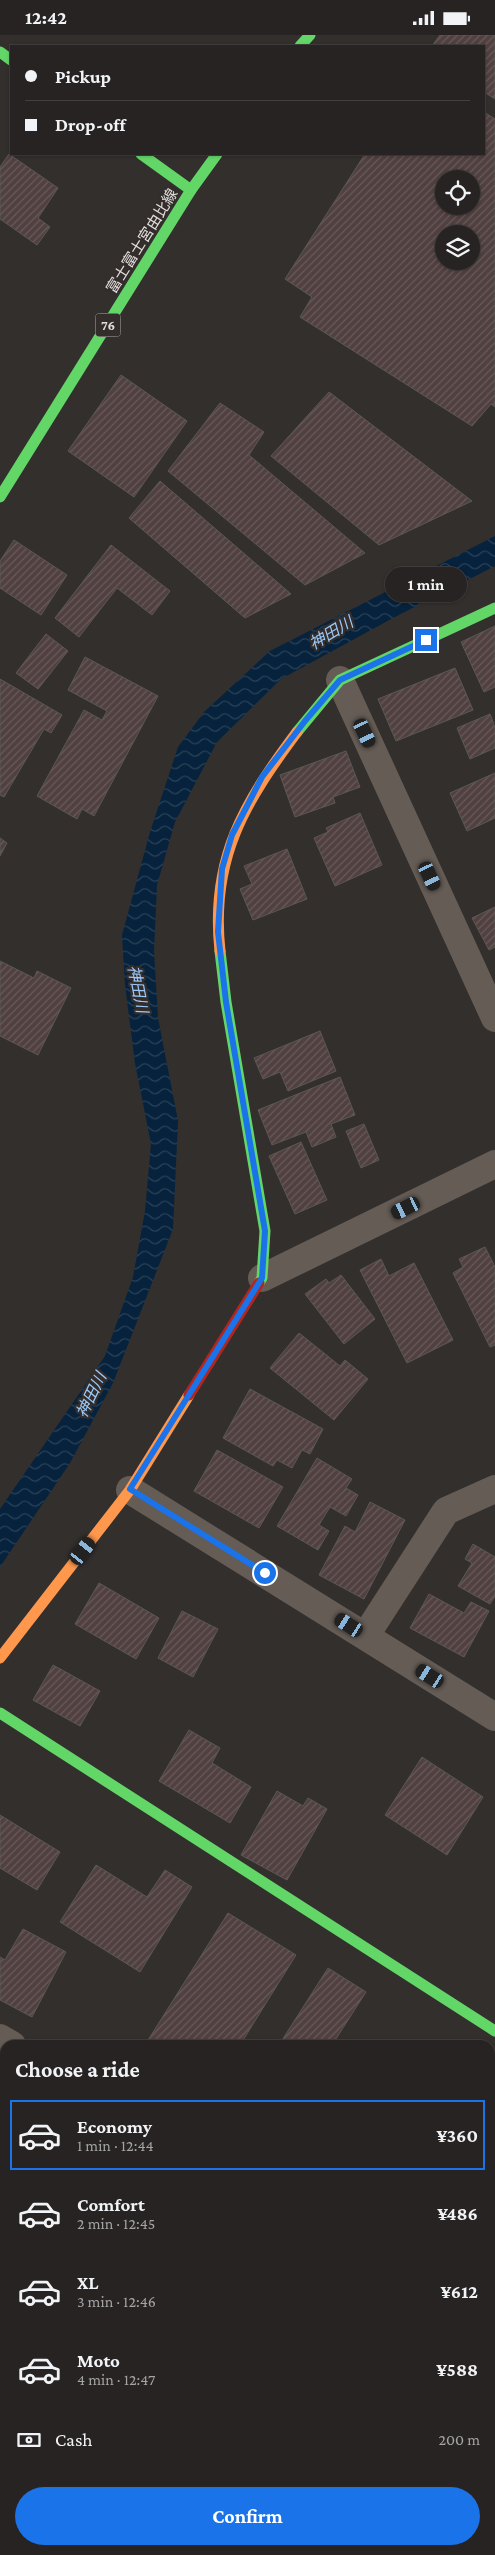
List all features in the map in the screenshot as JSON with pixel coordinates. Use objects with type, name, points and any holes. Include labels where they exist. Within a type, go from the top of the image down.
[{"type":"street","points":[[301,45],[310,35]]},
{"type":"street","points":[[0,51],[10,59]]},
{"type":"street","points":[[142,155],[192,190]]},
{"type":"street","name":"富士富士宮由比線","points":[[2,492],[192,190],[216,155]]},
{"type":"street","points":[[0,1658],[130,1489],[262,1278],[265,1231],[226,1002],[218,932],[222,869],[232,835],[262,777],[305,721],[340,680],[495,608]]},
{"type":"street","points":[[340,680],[495,1018]]},
{"type":"street","points":[[262,1278],[495,1164]]},
{"type":"street","points":[[130,1489],[495,1717]]},
{"type":"street","points":[[366,1635],[446,1511],[495,1489]]},
{"type":"street","points":[[0,1713],[495,2031]]},
{"type":"water","name":"神田川","points":[[495,536],[495,566],[393,618],[281,679],[217,742],[175,822],[157,885],[154,951],[158,1018],[178,1121],[173,1229],[113,1383],[70,1463],[0,1567],[0,1509],[105,1356],[133,1277],[145,1211],[151,1144],[135,1063],[125,985],[122,935],[150,832],[178,747],[204,712],[270,651]]},
{"type":"building","points":[[440,35],[495,35],[495,99],[485,93],[485,45],[433,45]]},
{"type":"building","points":[[485,113],[495,119],[495,407],[491,404],[472,426],[300,317],[312,297],[285,279],[364,155],[485,155]]},
{"type":"building","points":[[9,154],[58,188],[38,218],[50,227],[37,245],[0,219],[0,167]]},
{"type":"building","points":[[121,375],[187,421],[134,497],[68,451]]},
{"type":"building","points":[[329,392],[472,501],[379,545],[271,456]]},
{"type":"building","points":[[220,403],[264,432],[249,455],[365,553],[305,585],[168,471]]},
{"type":"building","points":[[160,481],[291,594],[245,618],[129,518]]},
{"type":"building","points":[[14,540],[67,575],[41,615],[0,588],[0,561]]},
{"type":"building","points":[[111,545],[170,591],[152,615],[117,588],[79,637],[55,618]]},
{"type":"building","points":[[495,626],[495,687],[484,692],[461,642]]},
{"type":"building","points":[[46,634],[68,651],[38,689],[16,673]]},
{"type":"building","points":[[85,657],[158,696],[94,816],[82,809],[77,819],[37,796],[84,710],[102,720],[107,711],[68,690]]},
{"type":"building","points":[[455,668],[473,710],[396,741],[378,699]]},
{"type":"building","points":[[0,679],[62,715],[51,733],[44,729],[4,797],[0,795]]},
{"type":"building","points":[[490,714],[495,727],[495,748],[470,759],[457,728]]},
{"type":"building","points":[[346,751],[360,787],[333,797],[335,803],[295,817],[280,775]]},
{"type":"building","points":[[495,773],[495,818],[467,831],[450,793]]},
{"type":"building","points":[[360,813],[382,865],[335,886],[314,838],[328,832],[326,828]]},
{"type":"building","points":[[0,838],[7,843],[0,856]]},
{"type":"building","points":[[287,849],[307,899],[253,920],[240,889],[252,884],[244,866]]},
{"type":"building","points":[[495,907],[495,947],[489,950],[472,918]]},
{"type":"building","points":[[0,961],[34,978],[37,971],[71,988],[38,1055],[0,1036]]},
{"type":"building","points":[[320,1031],[336,1071],[288,1091],[280,1072],[263,1079],[254,1058]]},
{"type":"building","points":[[340,1077],[355,1115],[331,1124],[336,1137],[312,1147],[306,1132],[272,1145],[258,1110]]},
{"type":"building","points":[[364,1124],[379,1160],[361,1168],[346,1131]]},
{"type":"building","points":[[301,1142],[327,1200],[295,1214],[269,1156]]},
{"type":"building","points":[[485,1247],[495,1267],[495,1345],[490,1347],[453,1273],[463,1267],[459,1259]]},
{"type":"building","points":[[381,1259],[389,1276],[414,1263],[453,1340],[407,1363],[360,1270]]},
{"type":"building","points":[[341,1275],[375,1319],[344,1344],[305,1294],[326,1279],[329,1283]]},
{"type":"building","points":[[299,1333],[340,1366],[345,1360],[368,1379],[334,1420],[270,1368]]},
{"type":"building","points":[[250,1389],[323,1429],[310,1454],[302,1450],[292,1468],[277,1460],[273,1466],[223,1438]]},
{"type":"building","points":[[217,1450],[283,1487],[259,1528],[194,1491]]},
{"type":"building","points":[[317,1458],[352,1479],[346,1488],[358,1495],[346,1516],[330,1507],[319,1525],[329,1531],[318,1550],[277,1526]]},
{"type":"building","points":[[370,1502],[405,1520],[364,1599],[319,1575],[345,1526],[355,1532]]},
{"type":"building","points":[[473,1544],[495,1557],[495,1596],[490,1604],[458,1586],[472,1563],[465,1559]]},
{"type":"building","points":[[99,1583],[159,1618],[136,1659],[75,1624]]},
{"type":"building","points":[[429,1594],[464,1613],[471,1602],[489,1611],[464,1657],[410,1628]]},
{"type":"building","points":[[182,1611],[218,1629],[193,1677],[158,1658]]},
{"type":"building","points":[[53,1665],[100,1691],[80,1726],[33,1700]]},
{"type":"building","points":[[189,1730],[220,1748],[212,1763],[251,1787],[230,1823],[159,1781]]},
{"type":"building","points":[[422,1757],[483,1797],[447,1855],[385,1815]]},
{"type":"building","points":[[277,1791],[303,1806],[308,1798],[327,1809],[287,1880],[241,1855]]},
{"type":"building","points":[[0,1815],[60,1852],[37,1890],[0,1868]]},
{"type":"building","points":[[96,1865],[147,1897],[165,1870],[192,1887],[140,1972],[60,1922]]},
{"type":"building","points":[[228,1913],[296,1955],[243,2040],[148,2040]]},
{"type":"building","points":[[23,1929],[66,1952],[32,2017],[0,2000],[0,1957],[5,1960]]},
{"type":"building","points":[[328,1968],[366,1992],[335,2040],[282,2040]]},
{"type":"traffic: fast","points":[[301,45],[310,35]]},
{"type":"traffic: fast","points":[[0,52],[10,59]]},
{"type":"traffic: fast","points":[[142,155],[191,190]]},
{"type":"traffic: fast","points":[[0,497],[191,190],[216,155]]},
{"type":"traffic: fast","points":[[297,732],[340,680],[495,608]]},
{"type":"traffic: fast","points":[[220,951],[226,1002],[265,1231],[262,1278],[259,1283]]},
{"type":"traffic: fast","points":[[0,1713],[495,2031]]},
{"type":"traffic: slow","points":[[220,951],[218,918],[220,888],[226,860],[235,834],[261,783],[297,732]]},
{"type":"traffic: slow","points":[[0,1658],[130,1490],[189,1395]]},
{"type":"traffic: jam","points":[[189,1395],[259,1283]]},
{"type":"route","points":[[265,1573],[130,1489],[262,1278],[265,1231],[226,1002],[218,932],[222,869],[232,835],[262,777],[305,721],[340,680],[426,640]]}]
